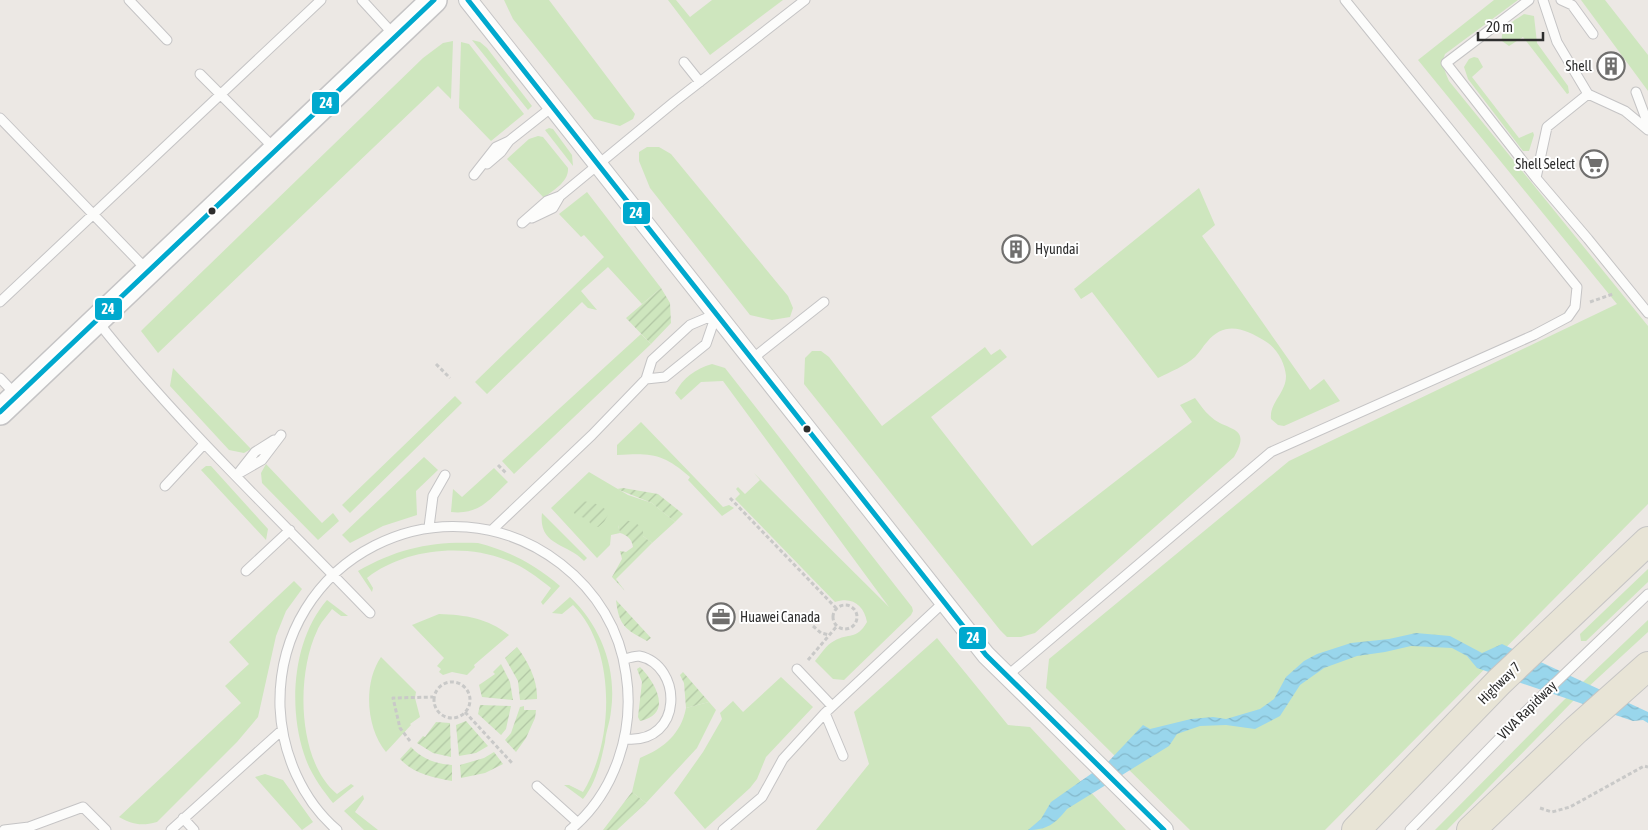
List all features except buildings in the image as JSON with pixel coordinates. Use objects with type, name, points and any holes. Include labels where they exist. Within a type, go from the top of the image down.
[{"type":"main road","name":"Highway 7","points":[[1356,830],[1499,682],[1648,541]]},
{"type":"main road","points":[[1472,830],[1576,730],[1648,666]]},
{"type":"street","points":[[5,395],[96,319],[434,0]]},
{"type":"street","points":[[468,0],[986,655],[1164,830]]},
{"type":"lane","points":[[129,0],[167,40]]},
{"type":"lane","points":[[0,302],[321,0]]},
{"type":"lane","points":[[362,0],[395,36]]},
{"type":"lane","points":[[522,223],[547,202],[560,196],[700,82],[805,0]]},
{"type":"lane","points":[[1007,676],[1271,452],[1534,335],[1568,317],[1575,307],[1577,287],[1345,0]]},
{"type":"lane","points":[[1529,0],[1446,63],[1536,178],[1648,313]]},
{"type":"lane","points":[[1543,0],[1557,42],[1588,94],[1625,111],[1648,130]]},
{"type":"lane","points":[[1561,0],[1572,5],[1593,34]]},
{"type":"lane","points":[[684,62],[700,82]]},
{"type":"lane","points":[[200,74],[275,149]]},
{"type":"lane","points":[[1636,92],[1648,124]]},
{"type":"lane","points":[[1536,178],[1546,127],[1588,94]]},
{"type":"lane","points":[[474,175],[496,147],[509,141],[552,107]]},
{"type":"lane","points":[[0,118],[147,270]]},
{"type":"lane","points":[[752,359],[824,302]]},
{"type":"lane","points":[[492,530],[592,436],[646,379],[652,360],[690,325],[716,314]]},
{"type":"lane","points":[[646,379],[665,377],[706,344],[716,314]]},
{"type":"lane","points":[[96,319],[133,365],[204,444],[370,613]]},
{"type":"lane","points":[[281,435],[262,460],[236,475],[255,452],[281,435]]},
{"type":"lane","points":[[165,486],[204,444]]},
{"type":"lane","points":[[430,527],[433,496],[445,475]]},
{"type":"lane","points":[[338,830],[325,820],[297,779],[281,731],[280,680],[293,631],[320,588],[333,574],[352,559],[389,538],[430,527],[461,525],[492,530],[540,548],[580,579],[604,609],[620,644],[629,690],[626,739],[604,790],[578,823],[570,830]]},
{"type":"lane","points":[[246,571],[290,530]]},
{"type":"lane","name":"VIVA Rapidway","points":[[1410,830],[1525,712],[1648,594]]},
{"type":"lane","points":[[723,830],[762,797],[783,759],[824,713],[944,602]]},
{"type":"lane","points":[[624,659],[638,656],[651,662],[662,672],[669,685],[672,699],[669,714],[662,726],[652,736],[640,740],[626,739]]},
{"type":"lane","points":[[797,669],[832,706]]},
{"type":"lane","points":[[824,713],[843,756]]},
{"type":"lane","points":[[171,830],[281,731]]},
{"type":"lane","points":[[537,786],[578,823]]},
{"type":"lane","points":[[4,830],[29,827],[84,807],[106,830]]},
{"type":"lane","points":[[183,818],[194,830]]},
{"type":"path","points":[[1575,307],[1629,289]]},
{"type":"path","points":[[436,364],[450,378]]},
{"type":"path","points":[[498,465],[506,474]]},
{"type":"path","points":[[730,498],[837,608]]},
{"type":"path","points":[[848,606],[854,610],[856,617],[854,624],[848,629],[837,626],[833,615],[837,608],[848,606]]},
{"type":"path","points":[[813,626],[821,633],[829,635]]},
{"type":"path","points":[[821,644],[837,626]]},
{"type":"path","points":[[450,681],[462,684],[469,694],[470,700],[465,712],[450,718],[440,715],[434,704],[433,697],[435,691],[444,683],[450,681]]},
{"type":"path","points":[[410,741],[400,728],[392,698],[433,697]]},
{"type":"path","points":[[465,712],[512,763]]},
{"type":"path","points":[[1540,808],[1552,812],[1570,807],[1646,766]]},
{"type":"green space","points":[[504,0],[549,0],[635,114],[633,119],[620,126],[594,119],[513,19]]},
{"type":"green space","points":[[668,0],[676,0],[690,17],[712,0],[783,0],[710,55]]},
{"type":"green space","points":[[1494,0],[1518,0],[1445,54],[1443,65],[1449,81],[1648,326],[1648,504],[1325,830],[1190,830],[1046,688],[1049,659],[1289,461],[1617,304],[1418,60]]},
{"type":"green space","points":[[1581,0],[1605,0],[1648,55],[1648,91]]},
{"type":"green space","points":[[1524,14],[1534,16],[1537,43],[1568,86],[1569,93],[1567,94],[1523,37],[1509,46],[1502,41],[1505,28]]},
{"type":"green space","points":[[472,40],[480,42],[487,48],[532,106],[528,110]]},
{"type":"green space","points":[[453,41],[451,99],[438,86],[158,353],[141,331],[423,58],[443,43]]},
{"type":"green space","points":[[461,42],[469,44],[524,114],[491,141],[459,108]]},
{"type":"green space","points":[[1478,58],[1483,67],[1472,77],[1519,138],[1533,132],[1534,135],[1529,151],[1523,151],[1468,79],[1464,67],[1469,59]]},
{"type":"green space","points":[[553,129],[572,155],[573,166],[545,130]]},
{"type":"green space","points":[[538,136],[543,137],[568,168],[568,173],[563,182],[544,198],[507,159],[529,139]]},
{"type":"green space","points":[[647,147],[659,147],[671,154],[788,296],[793,308],[790,317],[772,320],[750,315],[650,188],[639,161],[639,152]]},
{"type":"green space","points":[[1199,188],[1215,225],[1202,236],[1310,390],[1324,379],[1340,401],[1284,426],[1278,425],[1271,419],[1271,413],[1285,382],[1286,376],[1282,361],[1269,344],[1243,330],[1228,329],[1221,331],[1214,335],[1191,360],[1158,378],[1092,292],[1081,299],[1074,289]]},
{"type":"green space","points":[[587,192],[661,288],[642,304],[608,267],[581,291],[597,310],[588,308],[582,302],[487,394],[475,382],[604,257],[584,235],[581,237],[559,214]]},
{"type":"green space","points":[[661,288],[670,303],[671,323],[651,344],[626,318]]},
{"type":"green space","points":[[641,334],[651,344],[514,474],[502,461]]},
{"type":"green space","points":[[985,347],[991,355],[1000,349],[1007,357],[931,417],[1032,546],[1192,422],[1180,405],[1195,398],[1210,416],[1235,430],[1241,439],[1234,457],[1035,633],[1021,637],[1007,637],[1000,630],[804,384],[805,358],[812,351],[821,351],[829,357],[882,426]]},
{"type":"green space","points":[[712,364],[725,368],[912,607],[911,615],[844,680],[833,679],[815,661],[831,643],[839,638],[856,634],[863,628],[867,622],[863,611],[852,601],[841,600],[835,602],[735,499],[740,494],[736,489],[738,487],[745,494],[760,480],[754,473],[889,607],[723,381],[701,382],[681,400],[675,393],[690,375]]},
{"type":"green space","points":[[173,368],[251,449],[244,453],[229,450],[170,386]]},
{"type":"green space","points":[[455,396],[462,403],[350,513],[342,505]]},
{"type":"green space","points":[[641,422],[723,507],[729,505],[734,508],[722,516],[688,480],[690,477],[664,459],[639,454],[617,455],[617,445]]},
{"type":"green space","points":[[424,457],[438,470],[416,491],[417,515],[383,526],[350,543],[342,535]]},
{"type":"green space","points":[[266,464],[322,523],[333,513],[339,521],[318,540],[262,483],[261,473]]},
{"type":"green space","points":[[206,466],[211,466],[268,529],[266,540],[201,470]]},
{"type":"green space","points":[[494,468],[508,482],[489,500],[476,509],[451,512],[453,489],[462,497]]},
{"type":"green space","points":[[589,472],[628,495],[652,503],[675,522],[652,543],[643,536],[618,525],[620,533],[611,535],[610,545],[597,558],[551,508]]},
{"type":"green space","points":[[623,488],[658,494],[683,514],[675,522],[652,503],[617,489]]},
{"type":"green space","points":[[577,500],[594,503],[604,508],[608,515],[604,522],[598,527],[592,527],[586,519],[576,516],[571,508]]},
{"type":"green space","points":[[542,513],[587,558],[584,561],[549,538],[544,532]]},
{"type":"green space","points":[[622,519],[636,523],[643,529],[643,536],[652,543],[616,579],[625,591],[612,577],[622,559],[620,551],[626,552],[633,547],[629,538],[620,533],[618,525]]},
{"type":"green space","points":[[445,543],[478,543],[501,550],[522,560],[560,586],[543,605],[541,602],[551,588],[512,562],[471,552],[434,552],[398,561],[382,568],[367,578],[373,588],[372,592],[358,571],[387,557],[416,548]]},
{"type":"green space","points":[[1648,569],[1648,582],[1586,641],[1581,641],[1580,634]]},
{"type":"green space","points":[[294,581],[302,589],[286,611],[276,636],[258,717],[237,742],[157,822],[138,824],[119,817],[241,703],[225,686],[249,664],[229,642]]},
{"type":"green space","points":[[570,597],[590,621],[604,649],[609,664],[612,695],[602,757],[595,779],[583,799],[564,785],[569,785],[583,792],[593,771],[601,748],[606,696],[604,670],[597,646],[587,624],[573,605],[562,614],[552,613]]},
{"type":"green space","points":[[327,600],[348,616],[341,616],[332,609],[317,631],[310,649],[306,670],[304,717],[314,761],[324,779],[337,794],[351,784],[354,786],[333,803],[316,780],[304,754],[296,715],[295,694],[301,653],[307,634]]},
{"type":"green space","points":[[616,600],[651,638],[647,641],[624,626],[619,616]]},
{"type":"green space","points":[[439,614],[476,618],[501,629],[509,635],[474,665],[475,667],[467,675],[452,672],[443,675],[439,672],[441,669],[437,666],[444,658],[412,625]]},
{"type":"green space","points":[[1648,620],[1648,632],[1574,700],[1447,830],[1435,830],[1564,700]]},
{"type":"green space","points":[[937,638],[1008,725],[1030,727],[1126,830],[816,830],[869,764],[854,712]]},
{"type":"green space","points":[[517,647],[531,671],[536,685],[537,699],[520,700],[518,681],[505,658]]},
{"type":"green space","points":[[381,657],[416,692],[415,698],[420,717],[410,724],[386,752],[374,731],[369,705],[371,679]]},
{"type":"green space","points":[[501,664],[510,682],[513,700],[482,697],[479,685],[495,674],[493,672]]},
{"type":"green space","points":[[640,667],[656,689],[659,705],[656,712],[640,721],[638,717],[642,682],[637,669]]},
{"type":"green space","points":[[683,672],[709,702],[686,708],[684,683],[680,675]]},
{"type":"green space","points":[[781,677],[813,707],[766,757],[757,779],[750,788],[705,829],[674,793],[703,752],[722,719],[720,713],[733,701],[743,712]]},
{"type":"green space","points":[[709,702],[716,710],[697,748],[646,803],[632,792],[640,758],[657,750],[676,733],[686,708]]},
{"type":"green space","points":[[480,705],[511,706],[506,729],[501,735],[478,714]]},
{"type":"green space","points":[[524,706],[524,710],[536,710],[535,718],[526,738],[516,752],[505,740],[511,733],[520,707]]},
{"type":"green space","points":[[466,721],[488,746],[476,753],[459,756],[456,725]]},
{"type":"green space","points":[[436,722],[450,723],[451,757],[433,753],[417,743],[423,736],[425,737]]},
{"type":"green space","points":[[411,747],[420,755],[430,760],[452,765],[452,781],[424,774],[405,764],[400,759]]},
{"type":"green space","points":[[494,752],[503,764],[485,773],[461,778],[460,765],[484,758]]},
{"type":"green space","points":[[265,774],[283,780],[313,822],[302,830],[255,777]]},
{"type":"green space","points":[[632,792],[646,803],[617,830],[603,830]]},
{"type":"green space","points":[[363,795],[364,799],[355,812],[378,830],[364,830],[344,811]]},
{"type":"water","points":[[1416,633],[1450,636],[1482,653],[1502,644],[1648,712],[1648,723],[1643,720],[1633,721],[1477,668],[1467,656],[1452,648],[1411,646],[1357,656],[1324,668],[1300,685],[1280,716],[1255,729],[1226,725],[1200,726],[1177,734],[1169,746],[1067,809],[1059,819],[1050,825],[1040,829],[1028,830],[1041,819],[1051,802],[1108,762],[1143,725],[1150,729],[1191,719],[1213,717],[1226,719],[1260,709],[1274,699],[1286,677],[1304,661],[1317,654],[1351,643],[1389,639]]},
{"type":"transit line","name":"24","points":[[0,412],[434,0]]},
{"type":"transit line","name":"24","points":[[468,0],[986,655],[1164,830]]},
{"type":"place","name":"Shell","points":[[1611,66]]},
{"type":"place","name":"Shell Select","points":[[1594,164]]},
{"type":"place","name":"Hyundai","points":[[1016,249]]},
{"type":"place","name":"Huawei Canada","points":[[721,617]]}]
